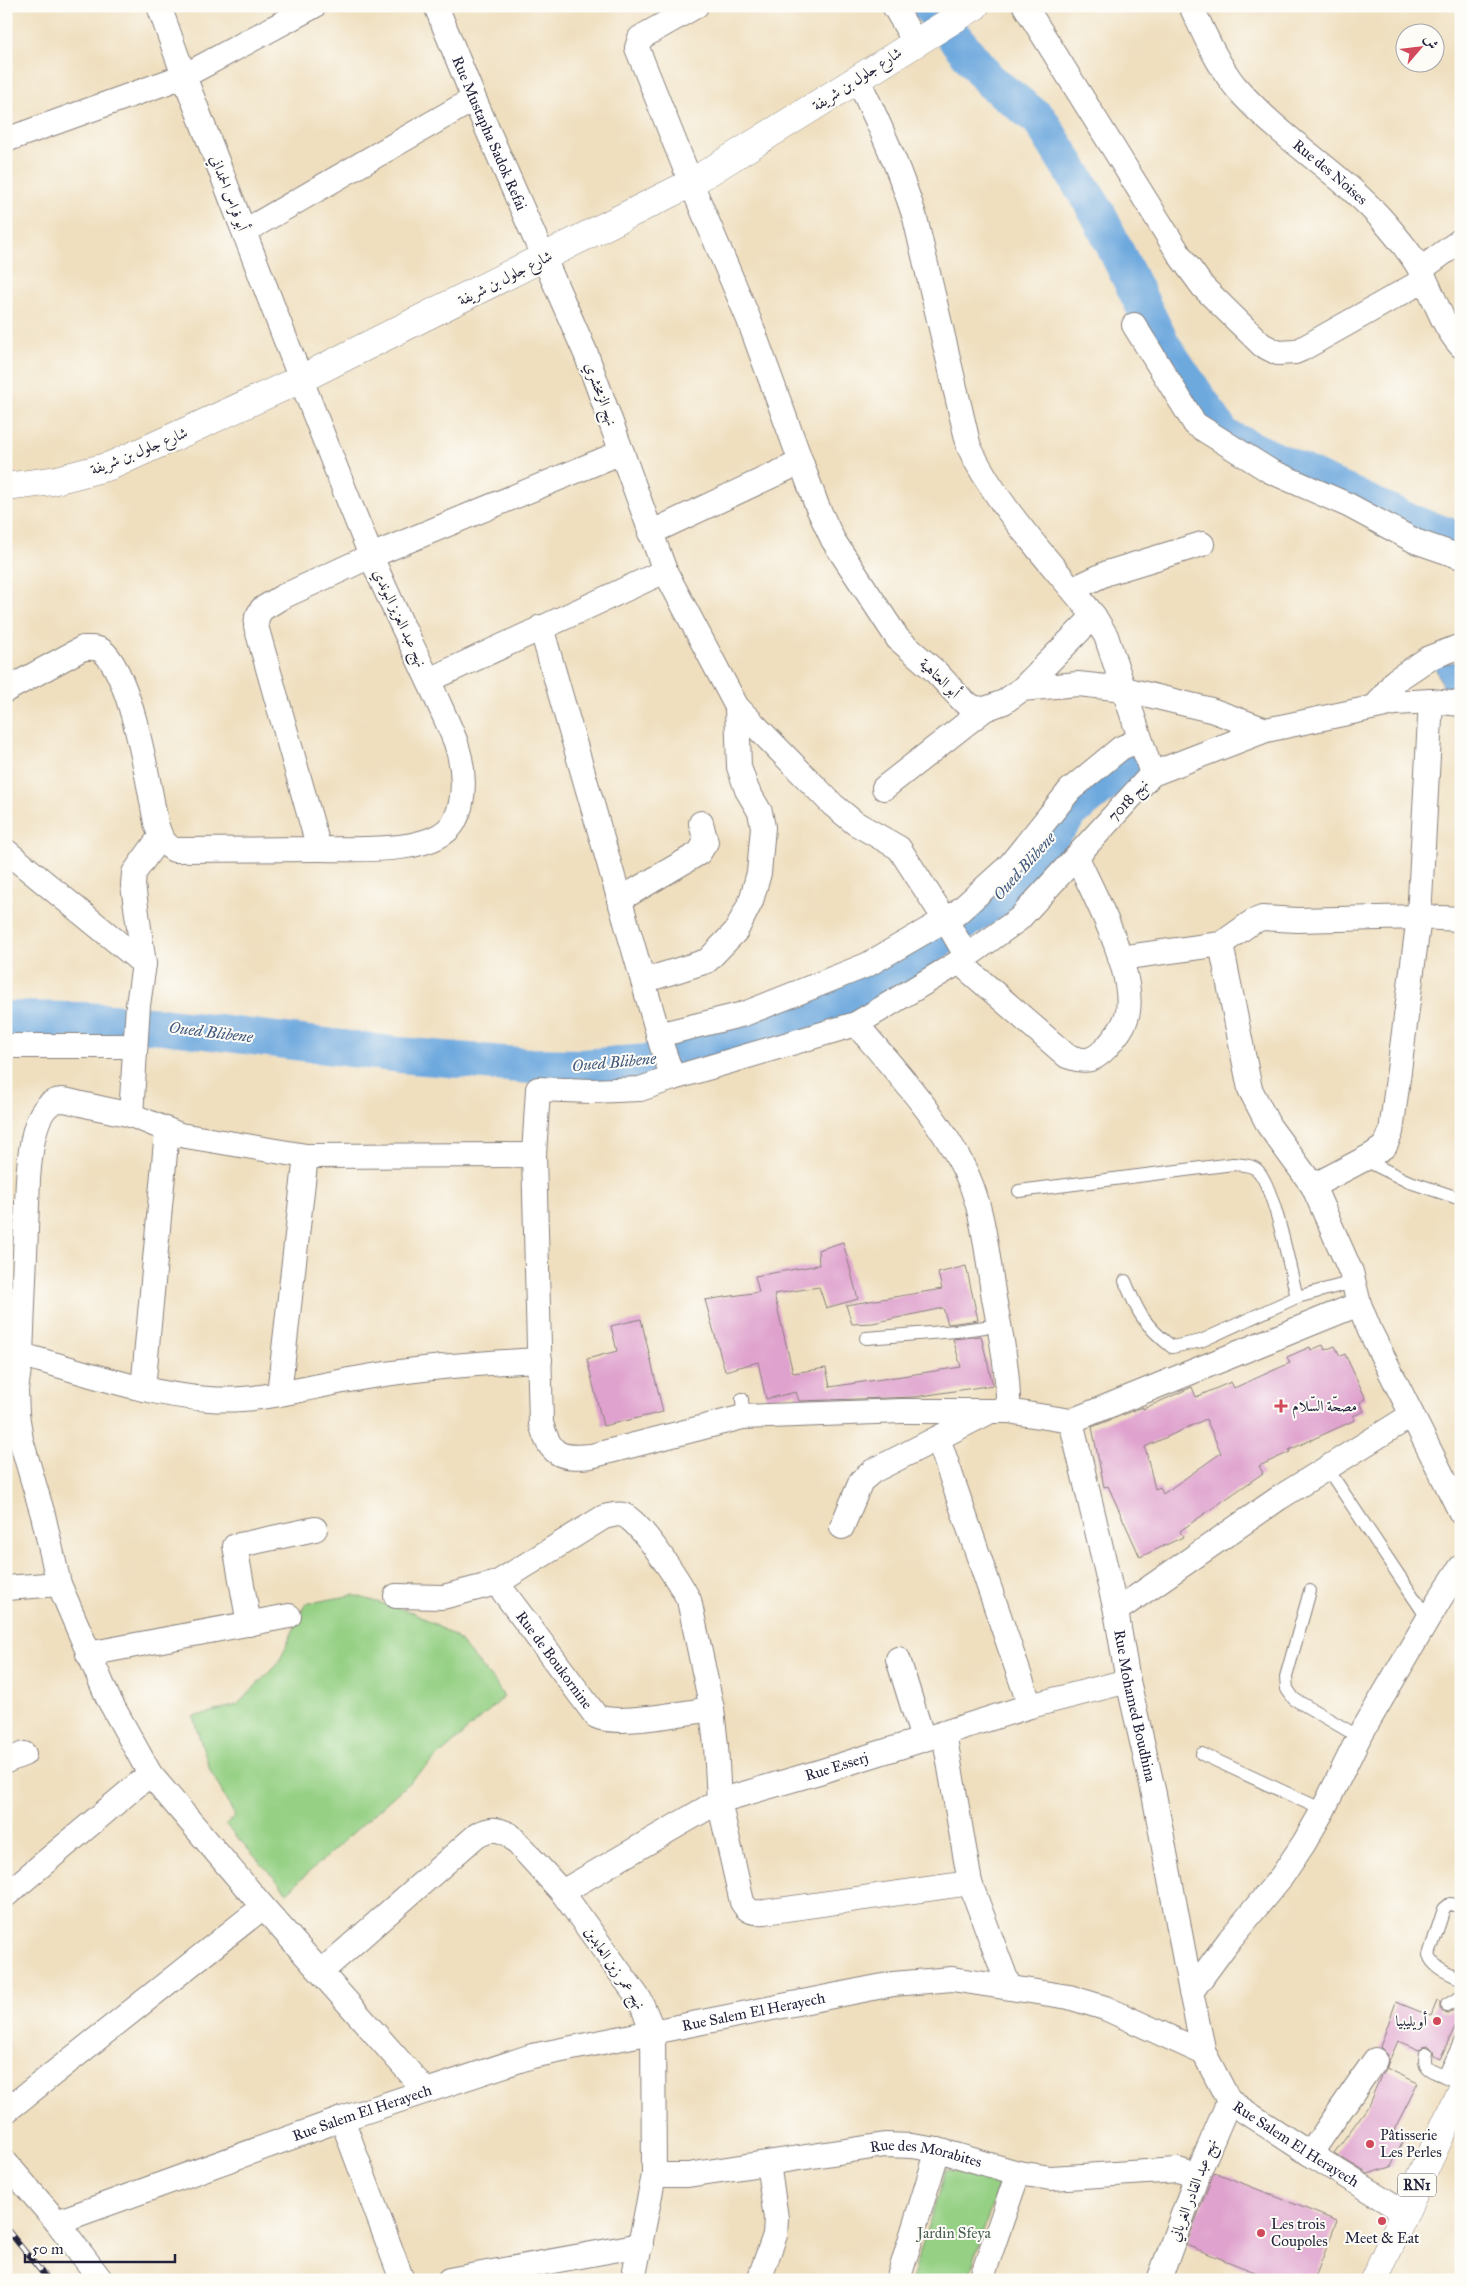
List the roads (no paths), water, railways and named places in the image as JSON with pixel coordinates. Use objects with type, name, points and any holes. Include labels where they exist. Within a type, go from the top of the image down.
[{"type":"main road","name":"شارع جلول بن شريفة","points":[[6,487],[52,481],[110,466],[302,379],[691,183],[858,80],[921,38],[973,8]]},
{"type":"main road","name":"RN1","points":[[1374,2280],[1404,2212],[1452,2083]]},
{"type":"street","name":"أبو فراس الحمداني","points":[[159,6],[184,76],[371,556]]},
{"type":"street","points":[[6,140],[184,76],[314,6]]},
{"type":"street","name":"Rue Mustapha Sadok Refai","points":[[436,6],[474,99],[544,258]]},
{"type":"street","name":"أبو العتاهية","points":[[696,6],[640,38],[637,48],[691,183],[750,320],[817,506],[833,540],[898,638],[930,666],[964,702],[975,708],[985,709]]},
{"type":"street","points":[[894,6],[921,38]]},
{"type":"street","points":[[1025,6],[1181,257],[1203,287],[1270,351],[1286,354],[1302,349],[1422,275],[1461,240]]},
{"type":"street","name":"Rue des Noises","points":[[1191,6],[1211,49],[1234,85],[1266,117],[1386,223],[1422,275],[1441,317],[1461,346]]},
{"type":"street","points":[[858,80],[905,183],[915,218],[969,448],[982,474],[1003,503],[1094,616],[1106,636],[1152,774]]},
{"type":"street","points":[[245,231],[474,99]]},
{"type":"street","name":"نهج الزمخشري","points":[[544,258],[586,354],[665,571]]},
{"type":"street","points":[[1134,325],[1195,424],[1270,471],[1348,505],[1415,541],[1461,557]]},
{"type":"street","points":[[320,850],[256,626],[257,617],[262,608],[282,596],[371,556],[622,452]]},
{"type":"street","points":[[650,532],[801,462]]},
{"type":"street","points":[[1072,590],[1107,573],[1202,544]]},
{"type":"street","name":"نهج عبد العزيز البوندي","points":[[160,837],[165,845],[174,850],[320,850],[413,845],[439,837],[454,823],[458,812],[462,787],[462,766],[456,743],[371,556]]},
{"type":"street","points":[[428,680],[665,571],[737,707],[833,805],[855,823],[899,848],[947,921],[963,956],[1067,1056],[1080,1061],[1097,1058],[1120,1032],[1128,1011],[1127,986],[1120,958],[1102,910],[1077,858]]},
{"type":"street","points":[[884,788],[985,709],[1004,702],[1022,689],[1094,616]]},
{"type":"street","points":[[541,627],[660,1041],[672,1076]]},
{"type":"street","points":[[1376,706],[1396,680],[1429,658],[1461,646]]},
{"type":"street","points":[[6,690],[83,648],[102,650],[115,666],[138,731],[160,837],[134,873],[133,885],[144,964],[138,1004],[131,1115]]},
{"type":"street","points":[[1022,689],[1078,684],[1124,689],[1211,710],[1266,730]]},
{"type":"street","points":[[1313,1186],[1384,1146],[1390,1132],[1419,917],[1431,701]]},
{"type":"street","name":"نهج 7018","points":[[534,1155],[538,1089],[592,1091],[640,1089],[672,1076],[856,1024],[1020,919],[1152,774],[1266,730],[1376,706],[1431,701],[1461,704]]},
{"type":"street","points":[[643,981],[707,961],[736,931],[751,900],[760,873],[763,828],[760,812],[747,790],[739,767],[737,707]]},
{"type":"street","points":[[660,1041],[744,1014],[867,965],[947,921],[1009,866],[1070,790],[1121,748],[1140,740]]},
{"type":"street","points":[[619,900],[699,853],[706,842],[701,823]]},
{"type":"street","points":[[6,852],[144,964]]},
{"type":"street","points":[[1120,958],[1220,944],[1252,922],[1262,918],[1297,920],[1419,917],[1461,919]]},
{"type":"street","points":[[1220,944],[1250,1089],[1269,1126],[1313,1186],[1351,1272],[1356,1293],[1412,1415],[1461,1513]]},
{"type":"street","points":[[842,1527],[862,1481],[873,1472],[938,1438],[999,1411],[1008,1392],[999,1325],[979,1213],[972,1187],[942,1131],[899,1075],[856,1024]]},
{"type":"street","points":[[6,1046],[136,1040]]},
{"type":"street","points":[[426,2091],[150,1774],[108,1698],[59,1584],[43,1515],[21,1440],[17,1414],[14,1354],[17,1201],[28,1179],[33,1135],[43,1111],[51,1103],[62,1100],[131,1115],[166,1131],[180,1135],[306,1156],[534,1155],[541,1423],[546,1442],[558,1454],[573,1458],[591,1456],[742,1408],[999,1411],[1071,1421],[1356,1293]]},
{"type":"street","points":[[143,1389],[166,1131]]},
{"type":"street","points":[[279,1394],[306,1156]]},
{"type":"street","points":[[14,1354],[143,1389],[211,1400],[242,1399],[279,1394],[354,1379],[423,1369],[476,1363],[540,1360]]},
{"type":"street","points":[[1116,1611],[1200,1550],[1412,1415]]},
{"type":"street","name":"Rue Mohamed Boudhina","points":[[1071,1421],[1116,1611],[1128,1681],[1154,1794],[1204,2053]]},
{"type":"street","points":[[938,1438],[1030,1706]]},
{"type":"street","points":[[396,1596],[443,1598],[497,1583],[604,1517],[621,1514],[630,1519],[677,1579],[689,1600],[712,1709],[719,1801],[742,1902],[747,1910],[755,1913],[970,1884]]},
{"type":"street","points":[[248,1624],[235,1546],[315,1529]]},
{"type":"street","points":[[1191,1992],[1230,1939],[1282,1876],[1323,1810],[1358,1737],[1461,1567]]},
{"type":"street","name":"Rue de Boukornine","points":[[497,1583],[596,1716],[603,1720],[619,1721],[712,1709]]},
{"type":"street","points":[[6,1588],[59,1584]]},
{"type":"street","points":[[88,1654],[289,1616]]},
{"type":"street","points":[[898,1659],[934,1736],[970,1884],[1009,1987]]},
{"type":"street","name":"Rue Esserj","points":[[562,1892],[719,1801],[1030,1706],[1128,1681]]},
{"type":"street","points":[[6,1895],[150,1774]]},
{"type":"street","name":"نهج عمر زين العابدين","points":[[322,1971],[477,1835],[487,1830],[499,1829],[510,1835],[562,1892],[640,2000],[653,2030],[654,2175],[633,2280]]},
{"type":"street","points":[[6,2111],[263,1906]]},
{"type":"street","name":"Rue Salem El Herayech","points":[[57,2222],[342,2119],[532,2056],[653,2030],[920,1980],[952,1979],[1069,1997],[1105,2008],[1204,2053],[1229,2100],[1310,2154],[1404,2212]]},
{"type":"street","points":[[1310,2154],[1375,2060]]},
{"type":"street","name":"نهج عبد القادر الغرياني","points":[[1159,2280],[1197,2176],[1229,2100]]},
{"type":"street","points":[[342,2119],[402,2280]]},
{"type":"street","name":"Rue des Morabites","points":[[654,2175],[688,2175],[885,2145],[938,2150],[1018,2173],[1051,2178],[1178,2170],[1197,2176]]},
{"type":"street","points":[[898,2280],[938,2150]]},
{"type":"street","points":[[6,2163],[57,2222],[101,2280]]},
{"type":"street","points":[[759,2280],[775,2235],[776,2218],[768,2163]]},
{"type":"street","points":[[981,2280],[1018,2173]]},
{"type":"street","points":[[449,2280],[641,2245]]},
{"type":"lane","points":[[1363,1159],[1407,1181],[1461,1199]]},
{"type":"lane","points":[[1019,1191],[1233,1164],[1247,1165],[1256,1169],[1268,1186],[1297,1297]]},
{"type":"lane","points":[[1126,1281],[1137,1310],[1152,1331],[1172,1347],[1201,1341],[1297,1297],[1356,1293]]},
{"type":"lane","points":[[866,1338],[956,1331],[999,1325]]},
{"type":"lane","points":[[1327,1468],[1428,1619]]},
{"type":"lane","points":[[1310,1591],[1286,1678],[1287,1689],[1294,1699],[1358,1737]]},
{"type":"lane","points":[[1202,1754],[1323,1810]]},
{"type":"lane","points":[[1461,1906],[1450,1904],[1444,1908],[1429,1955],[1431,1962],[1436,1966],[1461,1978]]},
{"type":"lane","points":[[1447,2005],[1457,1999],[1461,2001]]},
{"type":"lane","points":[[1452,2083],[1461,2040]]},
{"type":"lane","points":[[1426,2053],[1424,2062],[1426,2068],[1452,2083],[1461,2084]]},
{"type":"water","points":[[1416,515],[1461,531],[1461,550],[1409,533]]},
{"type":"water","points":[[1461,662],[1461,688],[1443,687],[1434,664]]},
{"type":"waterway","points":[[929,6],[990,81],[1040,120],[1097,212],[1162,344],[1224,436],[1413,523],[1461,540]]},
{"type":"waterway","name":"Oued Blibene","points":[[6,1019],[86,1020],[162,1026],[400,1055],[530,1066],[582,1067],[648,1062],[826,1007],[880,982],[1003,895],[1072,811],[1128,766]]},
{"type":"railway","points":[[6,2228],[48,2280]]},
{"type":"place","name":"مصحّة السّلام","points":[[1281,1406]]},
{"type":"place","name":"أويليبيا","points":[[1437,2021]]},
{"type":"place","name":"Pâtisserie Les Perles","points":[[1370,2144]]},
{"type":"place","name":"Meet & Eat","points":[[1382,2221]]},
{"type":"place","name":"Les trois Coupoles","points":[[1261,2233]]},
{"type":"park label","name":"Jardin Sfeya","points":[[954,2233]]}]
